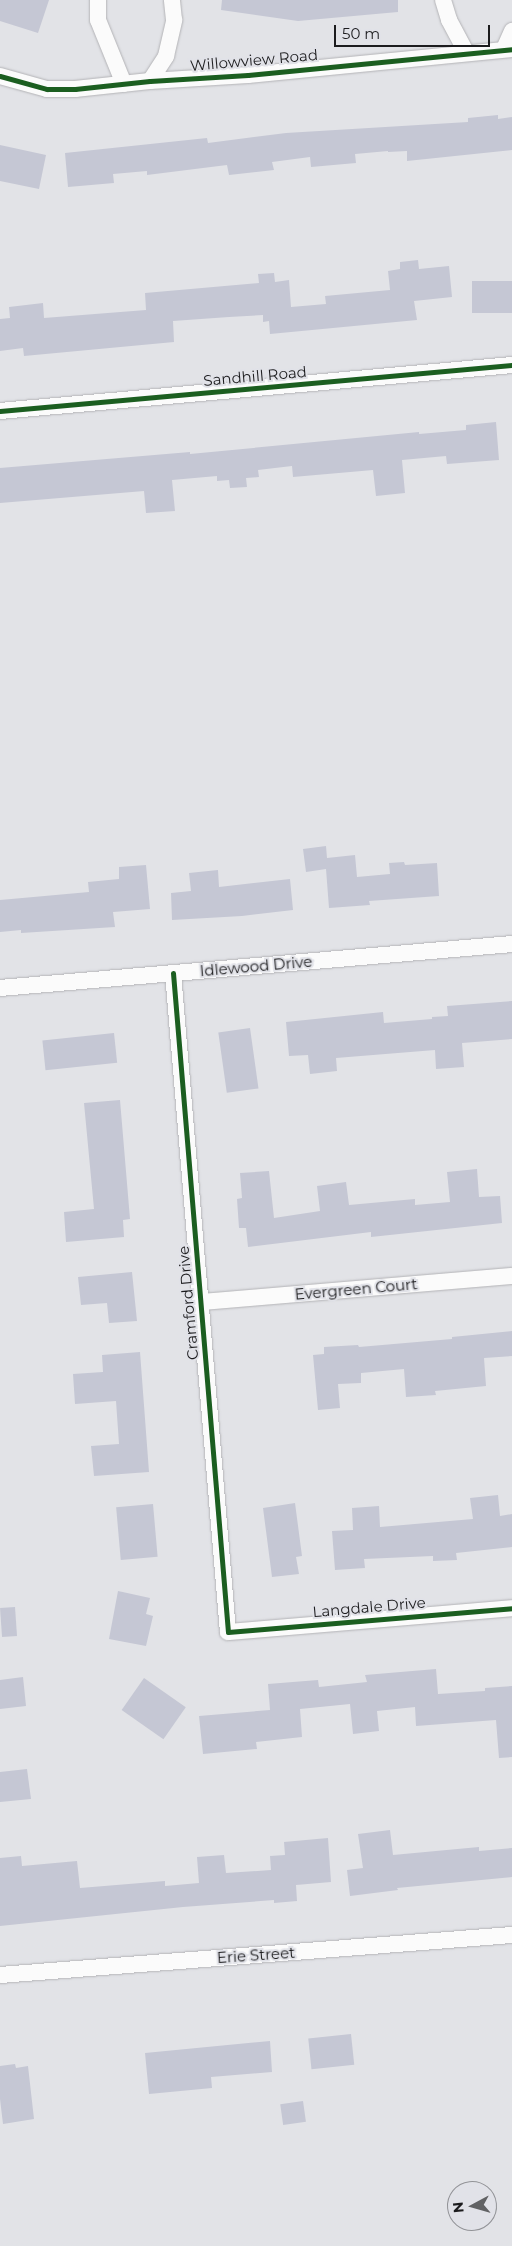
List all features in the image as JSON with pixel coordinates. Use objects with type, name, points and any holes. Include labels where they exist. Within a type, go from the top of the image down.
[{"type":"street","points":[[98,0],[98,20],[124,84]]},
{"type":"street","points":[[150,81],[166,56],[174,20],[172,0]]},
{"type":"street","points":[[442,0],[449,20],[466,52]]},
{"type":"street","points":[[508,49],[512,31]]},
{"type":"street","name":"Willowview Road","points":[[0,76],[47,89],[248,75],[508,49]]},
{"type":"street","name":"Sandhill Road","points":[[0,411],[512,366]]},
{"type":"street","name":"Idlewood Drive","points":[[0,988],[512,944]]},
{"type":"street","name":"Cramford Drive","points":[[173,973],[228,1632]]},
{"type":"street","name":"Evergreen Court","points":[[201,1302],[512,1276]]},
{"type":"street","name":"Langdale Drive","points":[[228,1632],[512,1608]]},
{"type":"street","name":"Erie Street","points":[[0,1975],[512,1935]]},
{"type":"building","points":[[0,0],[49,0],[38,33],[0,21]]},
{"type":"building","points":[[222,0],[398,0],[398,12],[298,21],[221,10]]},
{"type":"building","points":[[498,115],[498,119],[512,117],[512,150],[407,161],[407,151],[388,151],[355,154],[356,163],[311,167],[310,157],[272,162],[274,170],[229,175],[227,165],[147,175],[147,171],[113,174],[114,183],[68,187],[65,153],[207,138],[208,143],[286,133],[468,122],[468,118]]},
{"type":"building","points":[[0,145],[46,155],[39,189],[0,181]]},
{"type":"building","points":[[418,260],[419,269],[449,266],[452,297],[414,301],[417,320],[270,334],[269,321],[263,322],[263,315],[173,321],[174,342],[24,356],[23,348],[0,351],[0,319],[10,318],[9,307],[43,303],[44,318],[146,310],[145,293],[259,283],[258,274],[274,273],[275,282],[289,280],[291,307],[326,304],[325,296],[390,290],[388,271],[400,269],[400,262]]},
{"type":"building","points":[[472,281],[512,281],[512,313],[472,313]]},
{"type":"building","points":[[496,422],[499,460],[447,464],[446,456],[402,460],[405,493],[376,496],[373,470],[293,477],[292,466],[258,470],[259,477],[246,478],[247,487],[230,488],[229,480],[217,481],[217,476],[172,480],[175,511],[146,513],[144,491],[0,503],[0,468],[190,452],[190,454],[419,432],[419,434],[466,430],[466,425]]},
{"type":"building","points":[[326,846],[327,858],[355,855],[357,877],[390,874],[389,863],[404,862],[405,865],[437,863],[439,896],[369,901],[370,905],[329,908],[326,869],[306,872],[303,849]]},
{"type":"building","points":[[146,865],[150,909],[113,912],[115,927],[21,933],[21,930],[0,932],[0,900],[89,892],[88,882],[119,879],[119,867]]},
{"type":"building","points":[[218,870],[219,887],[290,879],[293,910],[242,916],[172,920],[171,893],[191,891],[189,873]]},
{"type":"building","points":[[512,1001],[512,1039],[462,1043],[464,1067],[436,1069],[435,1050],[336,1058],[337,1071],[310,1074],[308,1055],[289,1056],[286,1022],[383,1012],[384,1023],[432,1019],[432,1017],[448,1016],[447,1006]]},
{"type":"building","points":[[250,1028],[258,1088],[227,1093],[218,1032]]},
{"type":"building","points":[[114,1033],[117,1063],[46,1070],[42,1041]]},
{"type":"building","points":[[120,1100],[130,1219],[123,1220],[124,1237],[66,1242],[64,1212],[94,1209],[84,1103]]},
{"type":"building","points":[[477,1169],[479,1197],[500,1196],[502,1223],[371,1237],[371,1232],[248,1247],[246,1228],[239,1228],[237,1199],[242,1198],[240,1173],[269,1171],[274,1218],[320,1211],[317,1186],[346,1182],[349,1205],[415,1199],[415,1205],[450,1202],[447,1172]]},
{"type":"building","points":[[132,1272],[137,1321],[109,1323],[107,1303],[81,1305],[78,1277]]},
{"type":"building","points":[[512,1331],[512,1356],[484,1358],[486,1386],[435,1391],[436,1395],[406,1397],[404,1369],[361,1373],[361,1383],[338,1384],[340,1408],[318,1410],[313,1355],[324,1354],[324,1347],[358,1345],[359,1347],[452,1339],[452,1337]]},
{"type":"building","points":[[140,1352],[149,1472],[94,1476],[91,1446],[119,1444],[116,1401],[75,1404],[73,1374],[103,1372],[102,1355]]},
{"type":"building","points":[[498,1495],[500,1516],[512,1514],[512,1547],[456,1553],[457,1560],[433,1561],[433,1556],[364,1559],[365,1568],[335,1570],[332,1531],[353,1530],[352,1508],[379,1506],[380,1527],[473,1519],[470,1498]]},
{"type":"building","points":[[295,1503],[302,1556],[296,1557],[299,1574],[272,1577],[263,1508]]},
{"type":"building","points":[[153,1504],[158,1557],[121,1560],[116,1507]]},
{"type":"building","points":[[118,1591],[150,1598],[146,1614],[153,1616],[146,1646],[109,1639]]},
{"type":"building","points":[[15,1607],[17,1636],[2,1637],[0,1608]]},
{"type":"building","points":[[436,1669],[438,1694],[485,1691],[485,1688],[512,1686],[512,1757],[499,1758],[496,1720],[416,1726],[415,1707],[377,1711],[379,1731],[353,1734],[350,1704],[300,1709],[302,1737],[256,1742],[257,1749],[203,1754],[199,1716],[270,1710],[268,1684],[318,1680],[319,1687],[367,1682],[365,1675]]},
{"type":"building","points":[[23,1677],[26,1706],[0,1709],[0,1680]]},
{"type":"building","points":[[144,1678],[186,1707],[163,1739],[122,1710]]},
{"type":"building","points":[[27,1769],[31,1799],[0,1802],[0,1772]]},
{"type":"building","points":[[390,1830],[393,1855],[479,1847],[479,1851],[512,1848],[512,1877],[397,1888],[398,1890],[350,1896],[347,1870],[363,1868],[358,1834]]},
{"type":"building","points":[[328,1838],[331,1882],[296,1885],[297,1901],[274,1903],[274,1900],[183,1907],[0,1926],[0,1858],[21,1856],[22,1866],[77,1861],[80,1888],[165,1881],[165,1886],[199,1883],[197,1857],[224,1855],[226,1873],[271,1870],[270,1856],[285,1855],[284,1842]]},
{"type":"building","points":[[351,2034],[354,2065],[311,2069],[308,2038]]},
{"type":"building","points":[[270,2041],[272,2072],[211,2077],[212,2088],[149,2094],[145,2053]]},
{"type":"building","points":[[15,2064],[16,2068],[28,2066],[34,2119],[3,2124],[0,2099],[0,2066]]},
{"type":"building","points":[[303,2101],[306,2122],[283,2125],[280,2104]]},
{"type":"cycle path","points":[[0,76],[47,89],[75,89],[150,81],[248,75],[512,49]]},
{"type":"cycle path","points":[[0,411],[512,365]]},
{"type":"cycle path","points":[[173,973],[228,1632],[512,1608]]}]
